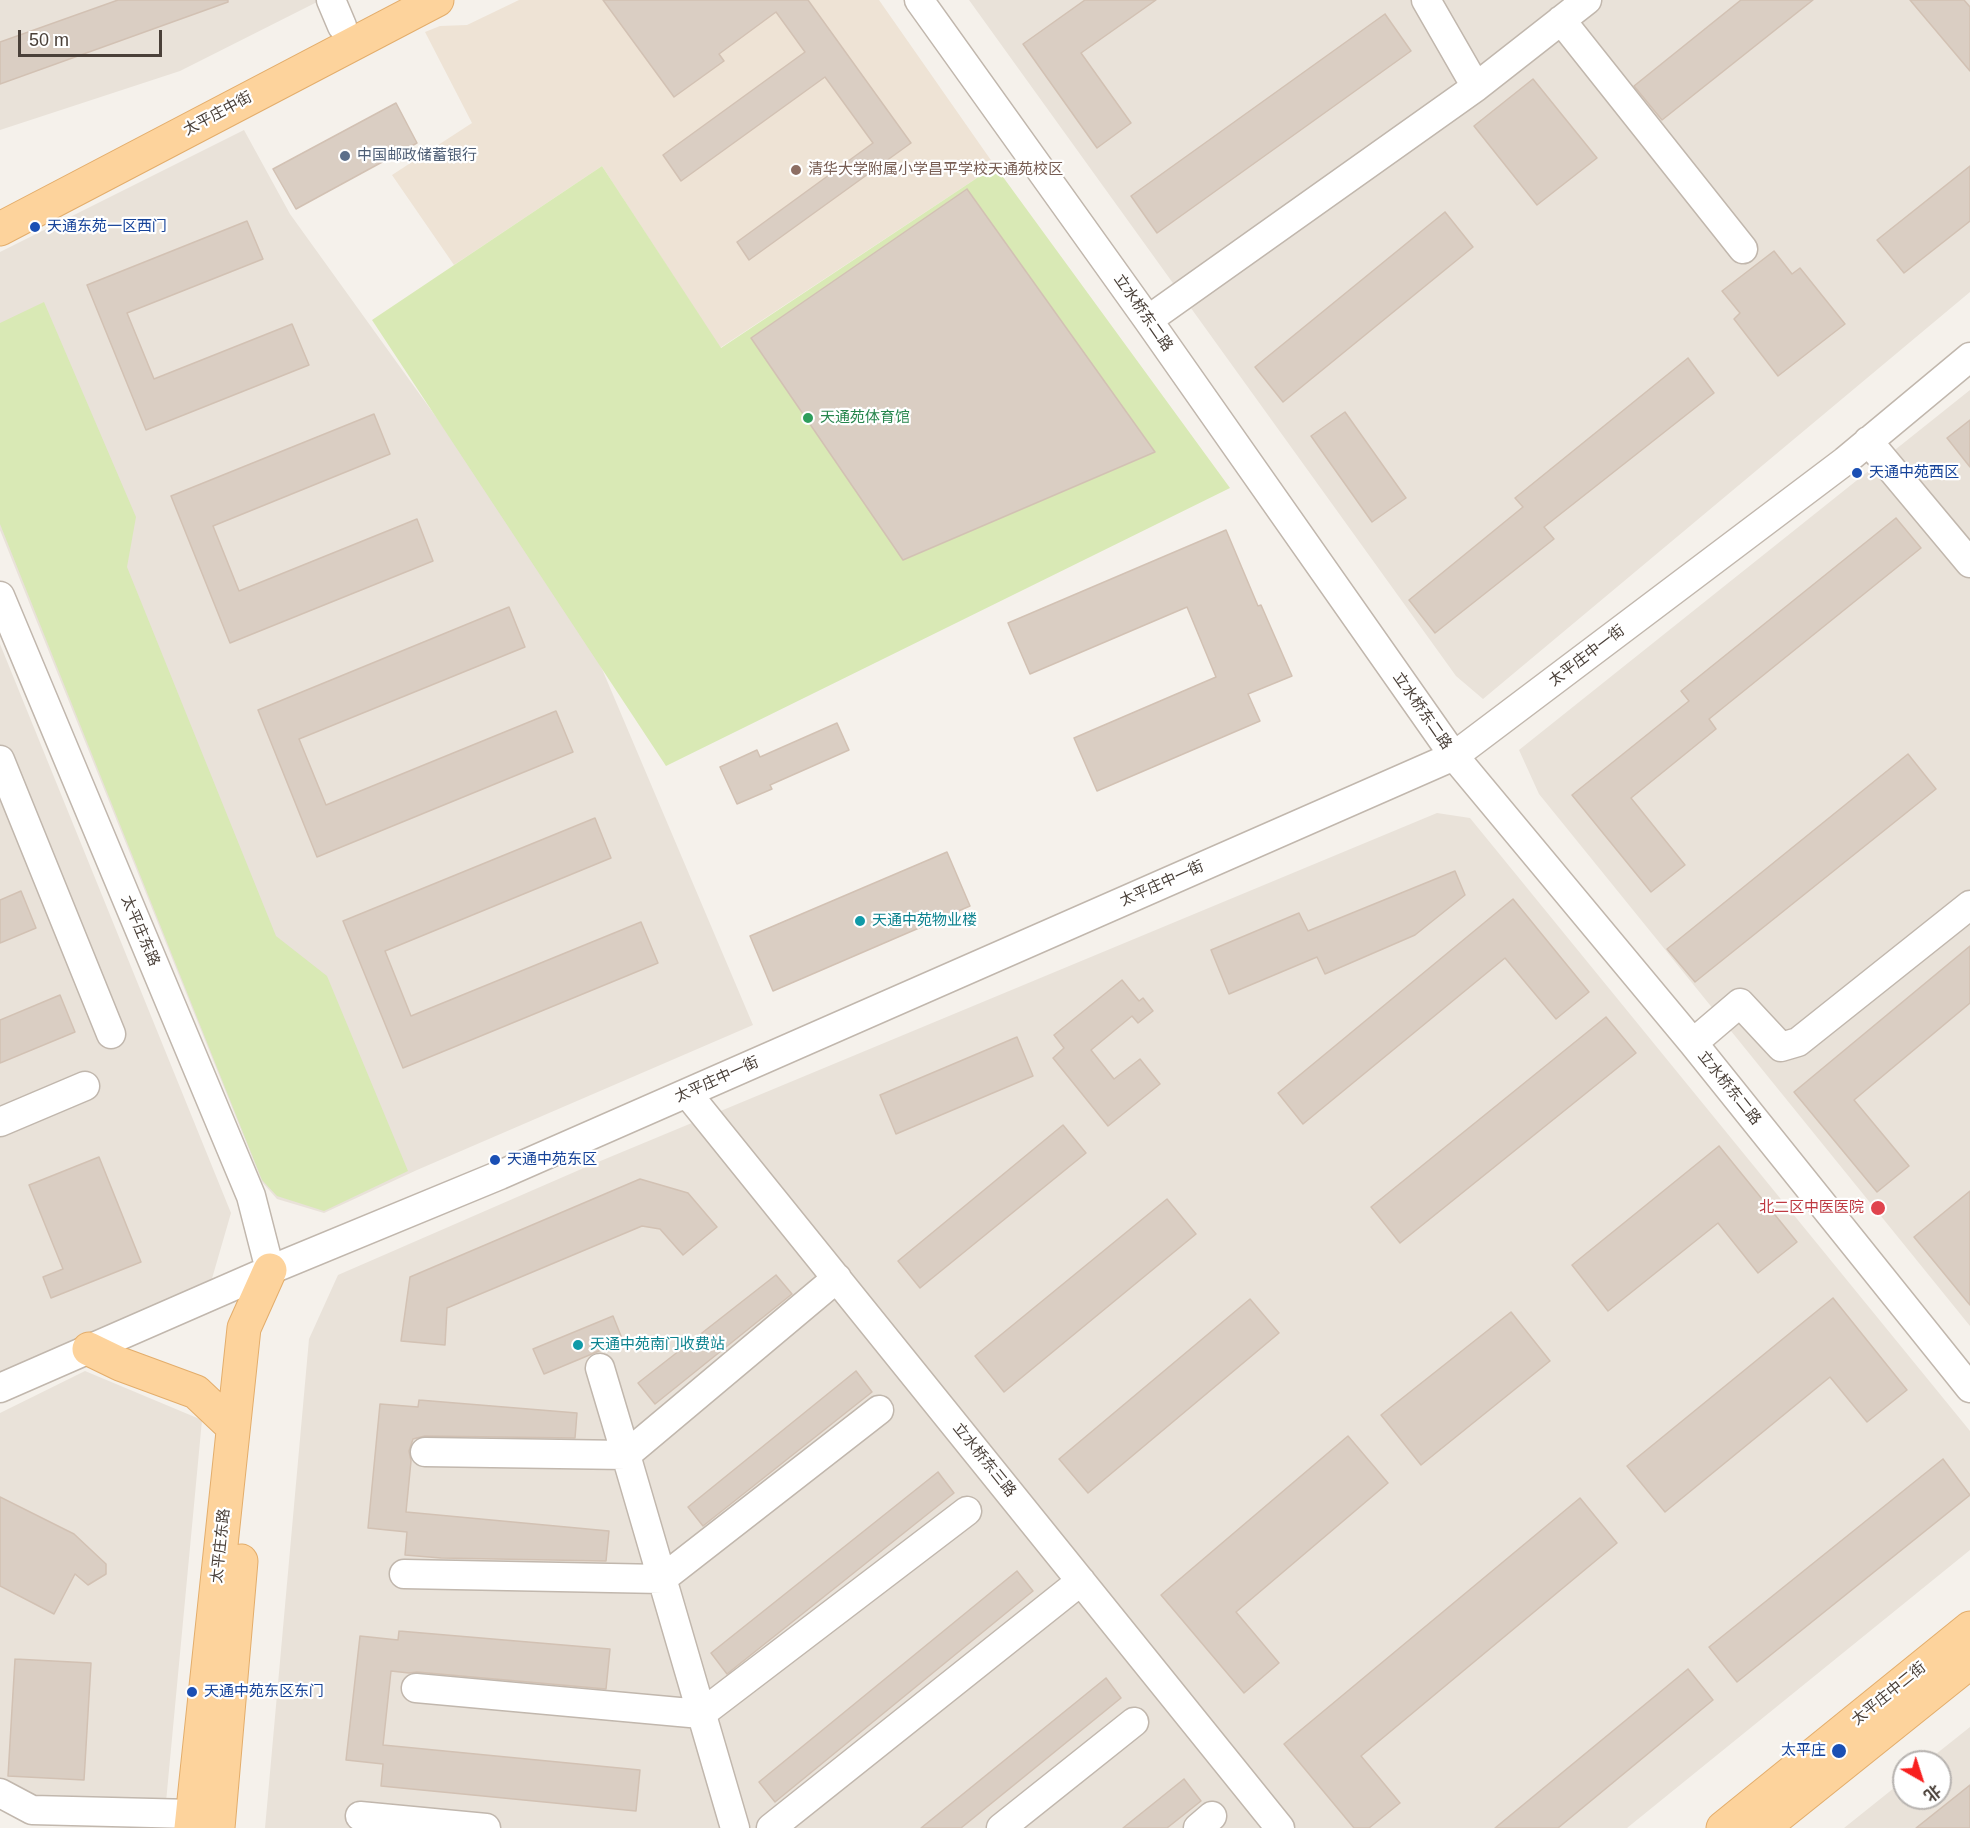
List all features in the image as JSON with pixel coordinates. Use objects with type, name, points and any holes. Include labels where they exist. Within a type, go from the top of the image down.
[{"type":"main road","name":"太平庄中街","points":[[0,207],[337,13],[393,0]]},
{"type":"main road","name":"太平庄中街","points":[[0,229],[437,0]]},
{"type":"main road","name":"太平庄东路","points":[[200,1823],[233,1427],[244,1328],[270,1270]]},
{"type":"main road","name":"太平庄东路","points":[[200,1823],[270,1270]]},
{"type":"main road","points":[[89,1349],[120,1364],[196,1392],[233,1427]]},
{"type":"main road","name":"太平庄中二街","points":[[1723,1828],[1970,1628]]},
{"type":"main road","name":"太平庄中二街","points":[[1763,1828],[1970,1662]]},
{"type":"street","name":"立水桥东二路","points":[[919,0],[1148,320],[1454,756],[1693,1043],[1970,1388]]},
{"type":"street","points":[[1426,0],[1476,87]]},
{"type":"street","points":[[1148,320],[1476,87],[1587,0]]},
{"type":"street","points":[[1561,20],[1743,249]]},
{"type":"street","name":"太平庄中一街","points":[[0,1388],[270,1270],[500,1175],[1454,756],[1845,461],[1970,357]]},
{"type":"street","points":[[1868,441],[1970,563]]},
{"type":"street","name":"太平庄东路","points":[[0,596],[251,1196],[270,1270]]},
{"type":"street","points":[[0,760],[111,1034]]},
{"type":"street","points":[[1693,1043],[1740,1003],[1781,1047],[1798,1042],[1970,905]]},
{"type":"street","points":[[0,1122],[85,1086]]},
{"type":"street","name":"立水桥东三路","points":[[687,1093],[1280,1828]]},
{"type":"street","points":[[425,1452],[626,1455],[837,1278]]},
{"type":"street","points":[[600,1368],[735,1828]]},
{"type":"street","points":[[404,1574],[662,1579],[879,1410]]},
{"type":"street","points":[[416,1688],[701,1714],[967,1511]]},
{"type":"street","points":[[771,1828],[1081,1581]]},
{"type":"street","points":[[1001,1828],[1134,1722]]},
{"type":"street","points":[[0,1793],[32,1810],[200,1823]]},
{"type":"street","points":[[360,1816],[486,1828]]},
{"type":"shaded area","points":[[0,0],[321,0],[180,71],[0,130]]},
{"type":"shaded area","name":"清华大学附属小学昌平学校天通苑校区","points":[[519,0],[879,0],[995,166],[720,348],[602,166],[454,265],[392,175],[472,123],[425,32],[440,26],[467,25]]},
{"type":"shaded area","points":[[969,0],[1970,0],[1970,292],[1483,699],[1456,676]]},
{"type":"shaded area","points":[[244,130],[290,214],[580,617],[753,1025],[417,1170],[324,1213],[277,1199],[262,1182],[0,530],[0,252]]},
{"type":"shaded area","name":"天通中苑西区","points":[[1970,390],[1970,1326],[1539,794],[1519,750]]},
{"type":"shaded area","points":[[0,644],[231,1213],[211,1282],[0,1373]]},
{"type":"shaded area","name":"天通中苑东区","points":[[1437,813],[1470,818],[1970,1431],[1970,1550],[1627,1828],[265,1828],[309,1339],[338,1275],[586,1167]]},
{"type":"shaded area","points":[[85,1371],[202,1420],[166,1802],[34,1795],[0,1778],[0,1413]]},
{"type":"shaded area","points":[[1970,1727],[1970,1828],[1844,1828],[1892,1790],[1892,1810],[1952,1810],[1952,1750],[1941,1750]]},
{"type":"green space","name":"天通苑体育馆","points":[[602,166],[721,348],[995,166],[1230,488],[666,766],[372,320]]},
{"type":"green space","points":[[44,302],[136,517],[127,567],[276,936],[327,976],[408,1171],[324,1211],[277,1196],[262,1180],[0,524],[0,323]]},
{"type":"building","points":[[118,0],[228,0],[228,2],[0,84],[0,42]]},
{"type":"building","points":[[603,0],[808,0],[911,143],[749,260],[737,242],[873,143],[825,77],[681,181],[663,155],[805,52],[776,12],[719,54],[724,61],[674,97]]},
{"type":"building","points":[[1085,0],[1156,0],[1081,53],[1131,123],[1097,148],[1023,44]]},
{"type":"building","points":[[1741,0],[1813,0],[1662,120],[1634,86]]},
{"type":"building","points":[[1910,0],[1964,0],[1970,7],[1970,71]]},
{"type":"building","points":[[1385,14],[1411,51],[1157,233],[1131,196]]},
{"type":"building","points":[[1533,79],[1597,158],[1537,205],[1474,126]]},
{"type":"building","name":"中国邮政储蓄银行","points":[[396,103],[417,143],[296,209],[273,169]]},
{"type":"building","points":[[1970,166],[1970,221],[1904,273],[1877,240]]},
{"type":"building","points":[[967,189],[1155,452],[903,560],[751,338]]},
{"type":"building","points":[[1445,212],[1473,247],[1283,402],[1255,367]]},
{"type":"building","points":[[247,221],[263,259],[127,313],[154,379],[292,324],[309,365],[146,430],[87,285]]},
{"type":"building","points":[[1774,251],[1792,274],[1800,268],[1845,324],[1778,376],[1734,319],[1740,313],[1722,291]]},
{"type":"building","points":[[1688,358],[1714,393],[1544,527],[1554,539],[1435,633],[1409,600],[1523,507],[1515,498]]},
{"type":"building","points":[[1345,412],[1406,498],[1372,522],[1311,436]]},
{"type":"building","points":[[374,414],[390,454],[213,526],[239,591],[417,519],[433,561],[230,643],[171,496]]},
{"type":"building","points":[[1970,420],[1970,467],[1947,438]]},
{"type":"building","points":[[1896,518],[1921,548],[1709,719],[1716,729],[1631,798],[1685,865],[1651,892],[1572,795],[1689,701],[1681,691]]},
{"type":"building","points":[[1226,530],[1258,606],[1261,605],[1292,676],[1248,694],[1260,721],[1097,791],[1074,738],[1216,677],[1187,607],[1030,674],[1008,623]]},
{"type":"building","points":[[509,607],[525,647],[299,739],[326,805],[556,711],[573,752],[317,857],[258,710]]},
{"type":"building","points":[[837,723],[849,750],[770,785],[772,789],[737,804],[720,767],[757,750],[760,757]]},
{"type":"building","points":[[1908,754],[1936,789],[1695,982],[1667,949]]},
{"type":"building","points":[[595,818],[611,858],[385,951],[411,1016],[641,922],[658,963],[403,1068],[343,921]]},
{"type":"building","name":"天通中苑物业楼","points":[[947,852],[970,906],[773,991],[750,936]]},
{"type":"building","points":[[1455,871],[1465,895],[1415,935],[1325,974],[1317,957],[1229,994],[1211,950],[1299,913],[1308,931]]},
{"type":"building","points":[[21,891],[36,928],[0,943],[0,900]]},
{"type":"building","points":[[1513,899],[1589,992],[1556,1019],[1505,958],[1303,1124],[1278,1093]]},
{"type":"building","points":[[1970,946],[1970,1003],[1854,1100],[1909,1166],[1877,1192],[1794,1092]]},
{"type":"building","points":[[1122,980],[1139,1001],[1143,998],[1153,1011],[1138,1023],[1132,1016],[1091,1050],[1114,1079],[1140,1059],[1160,1084],[1108,1126],[1053,1058],[1064,1048],[1054,1035]]},
{"type":"building","points":[[60,995],[75,1032],[0,1063],[0,1020]]},
{"type":"building","points":[[1606,1017],[1636,1053],[1400,1243],[1371,1207]]},
{"type":"building","points":[[1017,1037],[1033,1076],[896,1134],[880,1095]]},
{"type":"building","points":[[1063,1125],[1086,1153],[920,1288],[898,1261]]},
{"type":"building","points":[[1719,1146],[1797,1242],[1758,1273],[1718,1223],[1608,1311],[1572,1265]]},
{"type":"building","points":[[99,1157],[141,1262],[51,1298],[43,1277],[63,1269],[29,1185]]},
{"type":"building","points":[[640,1179],[688,1193],[717,1227],[683,1255],[660,1229],[642,1226],[447,1308],[445,1345],[401,1341],[410,1277]]},
{"type":"building","points":[[1970,1191],[1970,1305],[1914,1237]]},
{"type":"building","points":[[1167,1199],[1196,1234],[1004,1392],[975,1356]]},
{"type":"building","points":[[776,1275],[792,1294],[655,1404],[638,1383]]},
{"type":"building","points":[[1833,1298],[1907,1390],[1867,1422],[1830,1377],[1665,1512],[1627,1466]]},
{"type":"building","points":[[1250,1299],[1279,1333],[1088,1493],[1059,1459]]},
{"type":"building","points":[[1511,1312],[1550,1361],[1421,1465],[1381,1415]]},
{"type":"building","name":"天通中苑南门收费站","points":[[613,1316],[623,1341],[544,1374],[533,1349]]},
{"type":"building","points":[[856,1371],[872,1392],[703,1526],[688,1507]]},
{"type":"building","points":[[419,1400],[577,1413],[575,1438],[425,1436],[413,1439],[409,1451],[411,1461],[406,1512],[609,1531],[606,1561],[441,1558],[405,1555],[407,1532],[368,1528],[380,1404],[418,1407]]},
{"type":"building","points":[[1348,1436],[1388,1483],[1236,1612],[1279,1663],[1244,1693],[1161,1595]]},
{"type":"building","points":[[1943,1459],[1970,1495],[1737,1682],[1709,1647]]},
{"type":"building","points":[[938,1472],[954,1493],[727,1674],[711,1653]]},
{"type":"building","points":[[0,1497],[74,1534],[106,1564],[106,1574],[88,1585],[75,1574],[54,1614],[0,1586]]},
{"type":"building","points":[[1580,1498],[1617,1543],[1361,1756],[1400,1803],[1369,1828],[1354,1828],[1284,1744]]},
{"type":"building","points":[[1017,1571],[1033,1591],[775,1802],[759,1782]]},
{"type":"building","points":[[399,1631],[610,1649],[606,1689],[391,1671],[383,1745],[640,1770],[636,1811],[381,1786],[383,1764],[346,1760],[360,1636],[398,1640]]},
{"type":"building","points":[[15,1659],[91,1663],[84,1780],[8,1776]]},
{"type":"building","points":[[1688,1669],[1713,1700],[1558,1828],[1495,1828]]},
{"type":"building","points":[[1106,1678],[1121,1698],[961,1828],[921,1828]]},
{"type":"building","points":[[1184,1779],[1201,1801],[1167,1828],[1123,1828]]},
{"type":"building","points":[[1970,1785],[1970,1828],[1916,1828],[1939,1810],[1952,1810],[1952,1799]]},
{"type":"place","name":"中国邮政储蓄银行","points":[[345,156]]},
{"type":"place","name":"清华大学附属小学昌平学校天通苑校区","points":[[796,170]]},
{"type":"place","name":"天通东苑一区西门","points":[[35,227]]},
{"type":"place","name":"天通苑体育馆","points":[[808,418]]},
{"type":"place","name":"天通中苑西区","points":[[1857,473]]},
{"type":"place","name":"天通中苑物业楼","points":[[860,921]]},
{"type":"place","name":"天通中苑东区","points":[[495,1160]]},
{"type":"place","name":"北二区中医医院","points":[[1878,1208]]},
{"type":"place","name":"天通中苑南门收费站","points":[[578,1345]]},
{"type":"place","name":"天通中苑东区东门","points":[[192,1692]]},
{"type":"place","name":"太平庄","points":[[1839,1751]]}]
